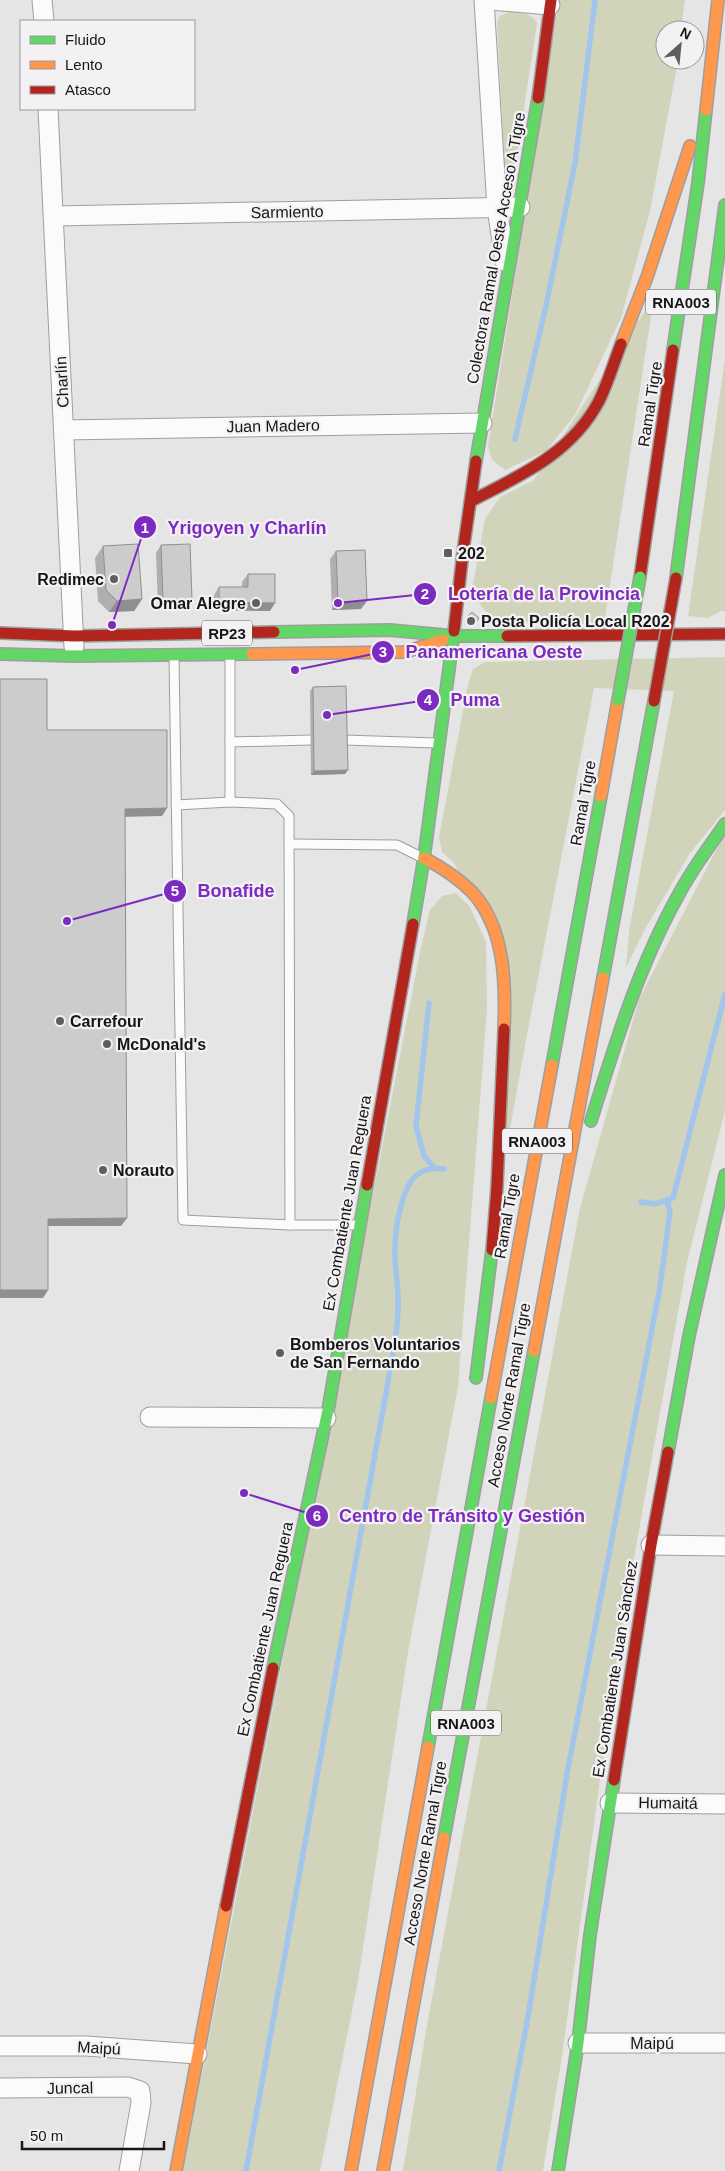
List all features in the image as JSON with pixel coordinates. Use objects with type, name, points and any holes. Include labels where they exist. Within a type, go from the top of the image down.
[{"type":"main road","name":"RNA003","points":[[715,25],[718,0]]},
{"type":"main road","name":"Colectora Ramal Oeste Acceso A Tigre","points":[[471,501],[482,423],[520,207],[550,2]]},
{"type":"main road","points":[[471,501],[540,464],[566,444],[586,421],[598,401],[647,277],[688,152],[715,25]]},
{"type":"main road","name":"Ramal Tigre","points":[[456,1583],[640,577],[698,183],[715,25]]},
{"type":"main road","name":"RNA003","points":[[548,1274],[676,578],[725,205]]},
{"type":"main road","name":"Ex Combatiente Juan Reguera","points":[[176,2171],[258,1738],[326,1418],[424,858],[454,636],[462,552],[471,501]]},
{"type":"main road","name":"RP23","points":[[0,633],[74,636],[390,630],[454,636],[725,634]]},
{"type":"main road","name":"RP23","points":[[0,654],[74,656],[405,652],[454,636]]},
{"type":"main road","points":[[588,1132],[624,1017],[660,929],[686,879],[725,824]]},
{"type":"main road","points":[[424,858],[450,872],[469,888],[478,899],[490,920],[498,940],[502,961],[503,1041],[496,1219],[474,1387]]},
{"type":"main road","points":[[548,1274],[582,1151]]},
{"type":"main road","name":"Ex Combatiente Juan Sánchez","points":[[558,2171],[578,2043],[590,1935],[651,1545],[689,1336],[725,1175]]},
{"type":"main road","name":"Acceso Norte Ramal Tigre","points":[[383,2171],[548,1274]]},
{"type":"main road","points":[[456,1583],[462,1490]]},
{"type":"main road","name":"Acceso Norte Ramal Tigre","points":[[350,2171],[456,1583]]},
{"type":"street","points":[[42,0],[44,20]]},
{"type":"street","points":[[484,0],[497,208],[508,282]]},
{"type":"street","points":[[491,0],[550,2]]},
{"type":"street","name":"Charlín","points":[[48,110],[74,656]]},
{"type":"street","name":"Sarmiento","points":[[54,216],[520,207]]},
{"type":"street","name":"Juan Madero","points":[[64,430],[482,423]]},
{"type":"street","points":[[150,1416],[326,1418]]},
{"type":"street","points":[[651,1545],[725,1546]]},
{"type":"street","name":"Humaitá","points":[[610,1802],[725,1804]]},
{"type":"street","name":"Maipú","points":[[578,2043],[725,2043]]},
{"type":"street","name":"Maipú","points":[[0,2046],[86,2046],[197,2054]]},
{"type":"street","name":"Juncal","points":[[0,2088],[128,2087],[140,2091],[141,2103],[129,2171]]},
{"type":"lane","points":[[174,654],[183,1220],[290,1225],[360,1225]]},
{"type":"lane","points":[[230,654],[230,802]]},
{"type":"lane","points":[[230,742],[311,740]]},
{"type":"lane","points":[[344,740],[440,744]]},
{"type":"lane","points":[[176,805],[230,802],[277,804],[289,816],[290,1225]]},
{"type":"lane","points":[[290,844],[397,845],[424,858]]},
{"type":"green space","points":[[559,0],[685,0],[682,20],[655,20],[655,70],[676,70],[650,211],[621,318],[575,415],[546,451],[505,470],[492,460],[488,446]]},
{"type":"green space","points":[[511,11],[529,15],[537,23],[513,181],[509,182],[505,176],[497,22],[500,16]]},
{"type":"green space","points":[[654,297],[604,624],[513,622],[494,619],[481,606],[472,590],[485,519],[500,497],[534,480]]},
{"type":"green space","points":[[725,359],[725,611],[721,611],[708,618],[688,616]]},
{"type":"green space","points":[[725,657],[725,810],[690,853],[645,929],[626,968],[629,931],[674,691],[594,688],[500,1184],[508,974],[454,863],[442,852],[439,837],[468,685],[473,669],[485,662]]},
{"type":"green space","points":[[725,833],[725,1111],[687,1262],[619,1642],[562,2056],[543,2171],[403,2171],[427,2025],[580,1208],[639,999]]},
{"type":"green space","points":[[456,893],[470,907],[486,942],[487,1009],[458,1387],[408,1652],[358,1981],[320,2171],[183,2171],[421,947],[430,910],[442,896]]},
{"type":"building","points":[[138,544],[142,599],[117,601],[106,590],[103,546]]},
{"type":"building","points":[[190,544],[192,599],[163,600],[161,545]]},
{"type":"building","points":[[365,550],[367,601],[338,602],[336,551]]},
{"type":"building","points":[[248,574],[275,574],[275,603],[219,602],[219,587],[248,587]]},
{"type":"building","points":[[472,612],[479,618],[476,622],[468,616]]},
{"type":"building","name":"Carrefour","points":[[0,679],[47,679],[47,730],[167,730],[167,808],[125,809],[127,1218],[48,1219],[48,1290],[0,1290]]},
{"type":"building","points":[[346,686],[348,770],[314,771],[313,687]]},
{"type":"waterway","points":[[515,439],[546,306],[575,163],[595,0]]},
{"type":"waterway","points":[[641,1202],[655,1204],[673,1198],[725,994]]},
{"type":"waterway","points":[[429,1003],[416,1126],[424,1156],[435,1168]]},
{"type":"waterway","points":[[246,2171],[394,1346],[398,1310],[395,1254],[398,1219],[404,1197],[412,1180],[424,1171],[444,1169]]},
{"type":"waterway","points":[[499,2171],[528,2017],[567,1774],[660,1287],[670,1212],[667,1201]]},
{"type":"traffic: fast","points":[[476,461],[538,98]]},
{"type":"traffic: fast","points":[[673,350],[698,183],[706,110]]},
{"type":"traffic: fast","points":[[676,578],[725,205]]},
{"type":"traffic: fast","points":[[618,700],[640,577]]},
{"type":"traffic: fast","points":[[274,632],[390,630],[454,636],[507,636]]},
{"type":"traffic: fast","points":[[413,924],[424,858],[454,631]]},
{"type":"traffic: fast","points":[[0,654],[74,656],[252,654]]},
{"type":"traffic: fast","points":[[603,978],[654,701]]},
{"type":"traffic: fast","points":[[552,1065],[601,796]]},
{"type":"traffic: fast","points":[[591,1121],[629,1005],[652,949],[684,885],[725,824]]},
{"type":"traffic: fast","points":[[668,1452],[689,1336],[725,1175]]},
{"type":"traffic: fast","points":[[273,1668],[328,1410],[367,1185]]},
{"type":"traffic: fast","points":[[476,1378],[492,1250]]},
{"type":"traffic: fast","points":[[444,1838],[534,1351]]},
{"type":"traffic: fast","points":[[428,1747],[491,1398]]},
{"type":"traffic: fast","points":[[558,2171],[578,2043],[590,1935],[614,1780]]},
{"type":"traffic: slow","points":[[706,110],[718,0]]},
{"type":"traffic: slow","points":[[621,344],[647,277],[690,146]]},
{"type":"traffic: slow","points":[[252,654],[405,652],[443,640]]},
{"type":"traffic: slow","points":[[601,796],[618,700]]},
{"type":"traffic: slow","points":[[424,858],[466,886],[482,905],[491,921],[501,956],[504,1029]]},
{"type":"traffic: slow","points":[[534,1351],[603,978]]},
{"type":"traffic: slow","points":[[491,1398],[552,1065]]},
{"type":"traffic: slow","points":[[351,2171],[428,1747]]},
{"type":"traffic: slow","points":[[383,2171],[444,1838]]},
{"type":"traffic: slow","points":[[176,2171],[226,1906]]},
{"type":"traffic: jam","points":[[538,98],[551,0]]},
{"type":"traffic: jam","points":[[471,501],[526,472],[559,449],[574,435],[588,419],[599,401],[621,344]]},
{"type":"traffic: jam","points":[[640,577],[673,350]]},
{"type":"traffic: jam","points":[[454,631],[476,461]]},
{"type":"traffic: jam","points":[[654,701],[676,578]]},
{"type":"traffic: jam","points":[[0,633],[74,636],[274,632]]},
{"type":"traffic: jam","points":[[507,636],[725,634]]},
{"type":"traffic: jam","points":[[367,1185],[413,924]]},
{"type":"traffic: jam","points":[[492,1250],[497,1187],[504,1029]]},
{"type":"traffic: jam","points":[[614,1780],[651,1545],[668,1452]]},
{"type":"traffic: jam","points":[[226,1906],[273,1668]]},
{"type":"place","name":"202","points":[[448,553]]},
{"type":"place","name":"Redimec","points":[[114,579]]},
{"type":"place","name":"Omar Alegre","points":[[256,603]]},
{"type":"place","name":"Lotería de la Provincia","points":[[338,603]]},
{"type":"place","name":"Posta Policía Local R202","points":[[471,621]]},
{"type":"place","name":"Yrigoyen y Charlín","points":[[112,625]]},
{"type":"place","name":"Panamericana Oeste","points":[[295,670]]},
{"type":"place","name":"Puma","points":[[327,715]]},
{"type":"place","name":"Bonafide","points":[[67,921]]},
{"type":"place","name":"Carrefour","points":[[60,1021]]},
{"type":"place","name":"McDonald's","points":[[107,1044]]},
{"type":"place","name":"Norauto","points":[[103,1170]]},
{"type":"place","name":"Bomberos Voluntarios de San Fernando","points":[[280,1353]]},
{"type":"place","name":"Centro de Tránsito y Gestión","points":[[244,1493]]}]
